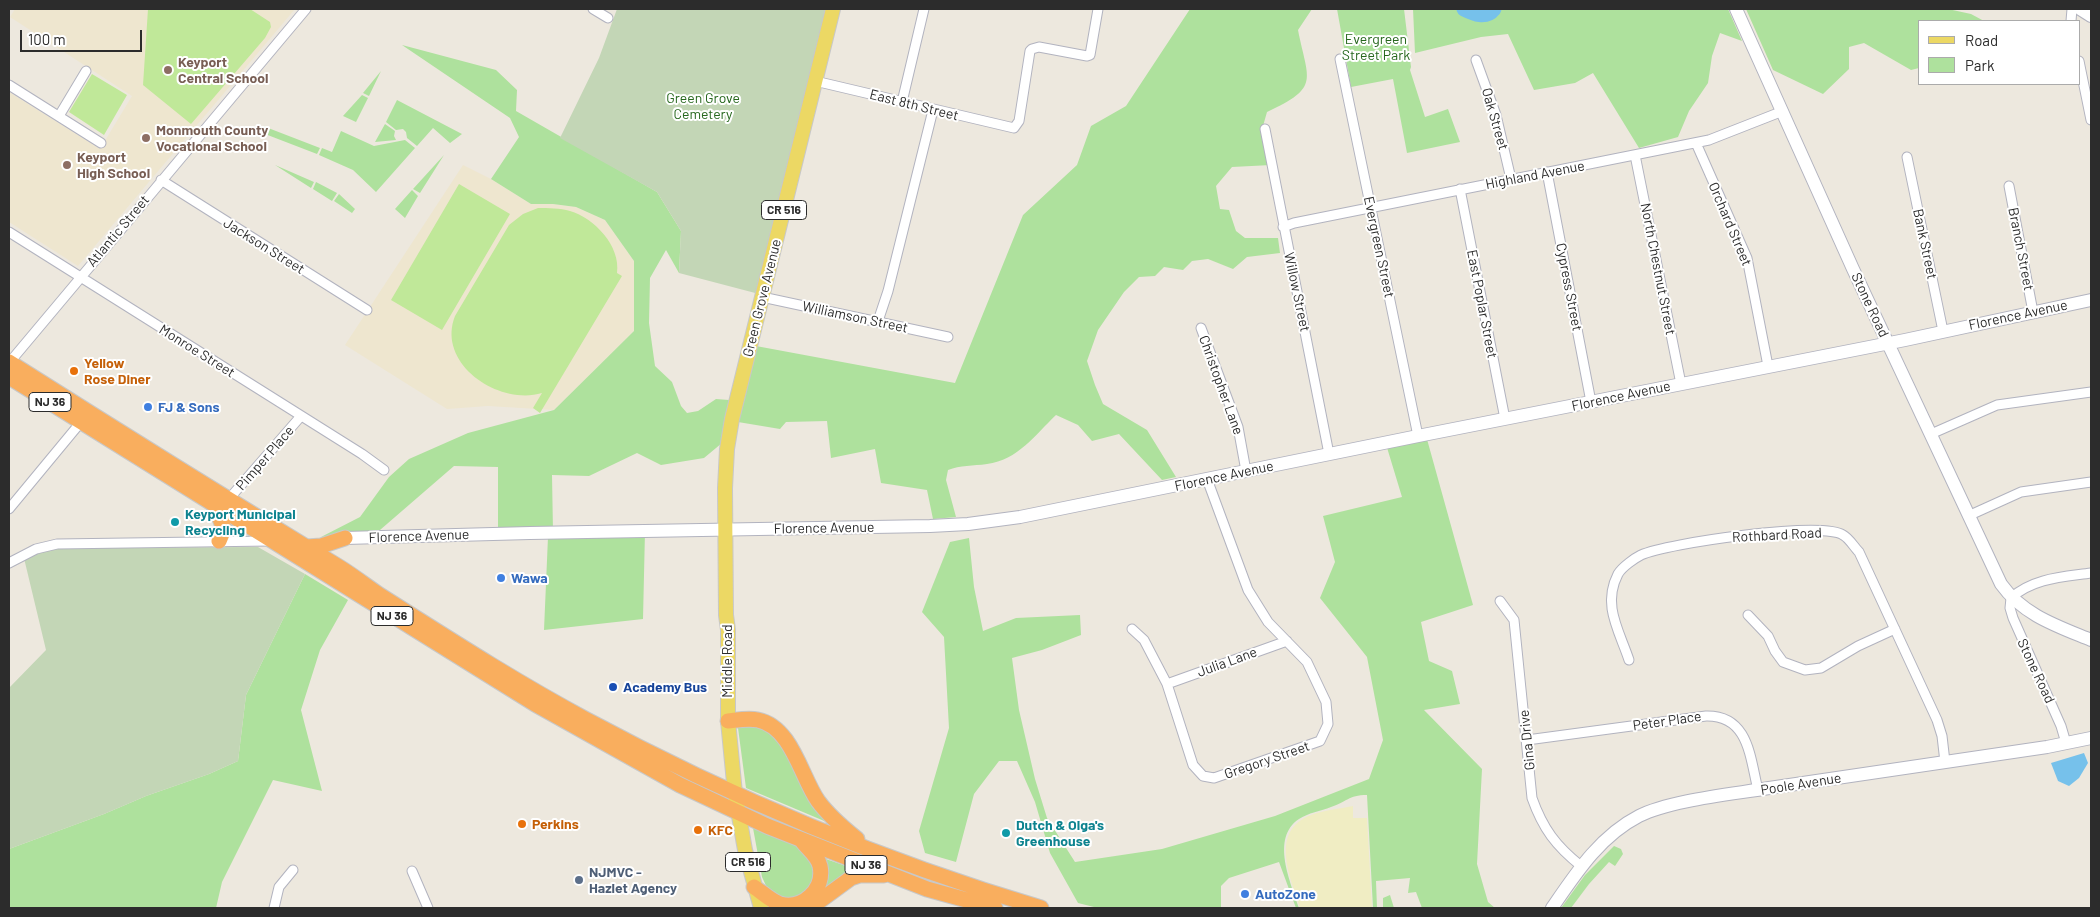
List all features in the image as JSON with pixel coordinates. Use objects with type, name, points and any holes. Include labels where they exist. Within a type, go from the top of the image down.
[{"type":"highway","name":"NJ 36","points":[[9,362],[222,504],[271,542],[557,717],[680,785],[740,814],[927,889],[995,908]]},
{"type":"highway","name":"NJ 36","points":[[9,377],[81,422],[222,504],[307,547],[406,611],[582,718],[735,793],[874,852],[970,887],[1041,908]]},
{"type":"highway","points":[[219,541],[224,529],[222,504]]},
{"type":"highway","points":[[307,547],[321,546],[345,538]]},
{"type":"highway","points":[[342,569],[338,554],[345,538]]},
{"type":"highway","points":[[728,721],[757,720],[777,729],[786,741],[818,800],[837,823],[874,852]]},
{"type":"highway","points":[[754,887],[775,902],[789,905],[804,901],[816,890],[821,875],[820,866],[816,856],[797,837]]},
{"type":"highway","points":[[810,908],[851,878],[860,875],[892,875]]},
{"type":"main road","name":"Green Grove Avenue","points":[[734,412],[833,9]]},
{"type":"main road","name":"Middle Road","points":[[734,412],[725,466],[728,721],[735,793],[745,850],[760,908]]},
{"type":"street","name":"Atlantic Street","points":[[9,362],[306,9]]},
{"type":"street","points":[[593,9],[608,18]]},
{"type":"street","points":[[902,102],[924,9]]},
{"type":"street","name":"East 8th Street","points":[[815,81],[1014,128],[1019,122],[1032,48],[1039,47],[1092,57],[1097,9]]},
{"type":"street","name":"Stone Road","points":[[1736,9],[1888,343],[2001,584],[2011,598],[2046,622],[2091,640]]},
{"type":"street","points":[[2080,9],[2091,16]]},
{"type":"street","name":"Evergreen Street","points":[[1340,59],[1418,436]]},
{"type":"street","name":"Oak Street","points":[[1476,60],[1496,115],[1511,179]]},
{"type":"street","points":[[2080,66],[2091,120]]},
{"type":"street","points":[[59,116],[86,71]]},
{"type":"street","points":[[9,85],[101,143]]},
{"type":"street","points":[[878,322],[888,291],[933,110]]},
{"type":"street","name":"Highland Avenue","points":[[1283,227],[1719,137],[1783,111]]},
{"type":"street","name":"Willow Street","points":[[1264,129],[1329,454]]},
{"type":"street","name":"Orchard Street","points":[[1696,142],[1747,258],[1768,366]]},
{"type":"street","name":"North Chestnut Street","points":[[1635,155],[1680,384]]},
{"type":"street","name":"Bank Street","points":[[1907,157],[1943,331]]},
{"type":"street","name":"Cypress Street","points":[[1547,172],[1591,402]]},
{"type":"street","name":"Jackson Street","points":[[161,180],[367,310]]},
{"type":"street","name":"Branch Street","points":[[2009,186],[2033,312]]},
{"type":"street","name":"East Poplar Street","points":[[1460,189],[1505,419]]},
{"type":"street","name":"Monroe Street","points":[[9,232],[79,278],[362,454],[384,470]]},
{"type":"street","name":"Williamson Street","points":[[762,297],[948,337]]},
{"type":"street","name":"Florence Avenue","points":[[345,538],[968,524],[1020,517],[1888,343],[2091,300]]},
{"type":"street","name":"Christopher Lane","points":[[1201,328],[1238,427],[1246,471]]},
{"type":"street","points":[[1931,434],[1998,405],[2091,392]]},
{"type":"street","name":"Pimper Place","points":[[222,504],[301,416]]},
{"type":"street","points":[[9,510],[81,422]]},
{"type":"street","name":"Gregory Street","points":[[1132,629],[1144,640],[1167,684],[1193,765],[1203,776],[1214,778],[1320,742],[1328,724],[1326,702],[1307,662],[1268,622],[1248,590],[1207,479]]},
{"type":"street","points":[[1968,516],[2021,492],[2091,482]]},
{"type":"street","name":"Rothbard Road","points":[[1629,660],[1610,604],[1610,594],[1619,572],[1640,555],[1721,538],[1750,534],[1817,530],[1843,534],[1859,552],[1937,720],[1942,736],[1945,762]]},
{"type":"street","points":[[9,563],[36,549],[57,544],[271,542]]},
{"type":"street","points":[[2011,598],[2022,589],[2044,580],[2091,573]]},
{"type":"street","name":"Stone Road","points":[[2011,598],[2010,608],[2013,618],[2062,726],[2066,743]]},
{"type":"street","name":"Gina Drive","points":[[1500,601],[1514,620],[1532,798],[1538,817],[1560,849],[1580,866]]},
{"type":"street","points":[[1748,615],[1768,636],[1783,662],[1805,670],[1821,668],[1858,646],[1895,629]]},
{"type":"street","name":"Julia Lane","points":[[1167,684],[1286,641]]},
{"type":"street","name":"Peter Place","points":[[1527,740],[1706,716],[1722,718],[1729,720],[1742,733],[1758,790]]},
{"type":"street","name":"Poole Avenue","points":[[1552,908],[1580,866],[1614,833],[1641,815],[1670,806],[1758,790],[2091,738]]},
{"type":"street","points":[[274,908],[279,887],[293,870]]},
{"type":"street","points":[[412,871],[428,908]]},
{"type":"shaded area","points":[[15,9],[295,9],[78,266],[9,222],[9,92],[100,149],[132,96],[10,17]]},
{"type":"shaded area","points":[[463,165],[491,179],[531,204],[576,207],[605,220],[634,261],[634,331],[554,410],[488,406],[447,409],[345,345]]},
{"type":"green space","points":[[148,9],[250,9],[270,22],[271,27],[265,38],[191,124],[143,85]]},
{"type":"green space","name":"Green Grove Cemetery","points":[[617,9],[826,9],[759,294],[679,273],[681,231],[657,192],[560,138],[599,58]]},
{"type":"green space","points":[[1190,9],[1312,9],[1298,30],[1307,72],[1303,89],[1296,96],[1267,112],[1263,126],[1271,165],[1232,167],[1216,186],[1220,209],[1229,210],[1236,231],[1245,238],[1278,238],[1280,253],[1247,257],[1233,269],[1208,259],[1192,261],[1183,270],[1164,267],[1155,276],[1139,277],[1124,292],[1098,330],[1087,361],[1103,404],[1147,430],[1176,477],[1162,480],[1119,434],[1092,441],[1078,425],[1056,415],[1025,446],[1008,457],[998,462],[962,466],[948,470],[946,480],[956,517],[933,519],[927,490],[881,483],[875,449],[831,458],[827,421],[786,422],[780,429],[738,422],[756,346],[955,383],[1023,215],[1077,165],[1091,126],[1126,106]]},
{"type":"green space","name":"Evergreen Street Park","points":[[1337,9],[1404,9],[1410,70],[1425,117],[1448,109],[1460,142],[1407,153],[1393,79],[1351,87]]},
{"type":"green space","points":[[1413,9],[1728,9],[1742,41],[1720,33],[1712,56],[1708,83],[1689,111],[1678,137],[1639,148],[1593,73],[1575,83],[1534,90],[1508,34],[1481,37],[1415,53]]},
{"type":"green space","points":[[1746,9],[1948,9],[1971,14],[1982,20],[1918,20],[1918,68],[1911,70],[1864,43],[1849,47],[1849,69],[1823,94],[1773,70]]},
{"type":"green space","points":[[402,45],[496,70],[517,90],[516,111],[657,192],[681,231],[679,273],[666,250],[650,278],[649,323],[655,366],[672,382],[681,406],[687,413],[698,411],[716,399],[729,400],[722,443],[704,458],[661,465],[637,453],[589,476],[552,475],[553,532],[645,531],[643,619],[544,630],[548,537],[498,532],[498,467],[454,466],[380,530],[321,537],[360,517],[389,477],[409,459],[468,433],[554,410],[634,331],[634,261],[605,220],[576,207],[531,204],[491,179],[519,137],[510,118]]},
{"type":"green space","points":[[381,71],[369,96],[363,93]]},
{"type":"green space","points":[[92,74],[127,95],[104,135],[69,112]]},
{"type":"green space","points":[[362,95],[368,98],[356,122],[343,116]]},
{"type":"green space","points":[[397,100],[462,134],[450,143],[433,128],[417,146],[407,138],[406,132],[403,129],[396,130],[386,122]]},
{"type":"green space","points":[[385,124],[395,131],[394,136],[396,140],[375,142]]},
{"type":"green space","points":[[263,126],[320,148],[317,154],[265,134]]},
{"type":"green space","points":[[341,131],[374,146],[405,140],[415,148],[376,192],[353,170],[319,155],[322,148],[332,152]]},
{"type":"green space","points":[[444,155],[420,193],[413,189]]},
{"type":"green space","points":[[275,165],[314,182],[311,188]]},
{"type":"green space","points":[[316,182],[337,193],[332,201],[313,189]]},
{"type":"green space","points":[[459,184],[510,214],[442,330],[391,300]]},
{"type":"green space","points":[[412,190],[418,196],[405,218],[395,209]]},
{"type":"green space","points":[[339,194],[355,209],[352,213],[334,201]]},
{"type":"green space","points":[[538,208],[570,211],[588,220],[610,243],[615,253],[617,273],[622,276],[540,413],[533,408],[542,393],[525,395],[508,393],[491,387],[475,377],[463,365],[455,350],[452,334],[455,316],[509,225],[523,214]]},
{"type":"green space","points":[[1425,432],[1473,605],[1421,622],[1429,661],[1452,671],[1460,704],[1424,710],[1482,769],[1477,864],[1488,902],[1495,908],[1422,908],[1416,892],[1408,893],[1410,878],[1376,881],[1377,908],[1373,908],[1367,795],[1351,797],[1336,805],[1306,815],[1290,827],[1284,849],[1285,861],[1299,908],[1296,908],[1279,862],[1229,878],[1221,886],[1221,908],[1098,908],[1078,903],[1050,853],[1035,802],[1017,761],[999,761],[974,794],[956,862],[925,853],[919,831],[949,728],[944,637],[922,612],[950,542],[969,538],[974,587],[983,631],[1016,618],[1080,615],[1081,635],[1042,650],[1012,658],[1019,710],[1035,779],[1047,818],[1075,862],[1162,849],[1275,816],[1369,779],[1383,740],[1367,657],[1320,598],[1335,562],[1323,516],[1402,497],[1385,441]]},
{"type":"green space","points":[[258,547],[305,574],[246,695],[238,761],[209,774],[146,796],[104,814],[9,849],[9,688],[46,650],[23,554],[38,548]]},
{"type":"green space","points":[[305,574],[348,600],[320,650],[301,710],[322,791],[273,780],[222,882],[216,908],[9,908],[9,849],[104,814],[146,796],[209,774],[238,761],[246,695]]},
{"type":"green space","points":[[746,723],[774,731],[829,823],[746,788],[738,728]]},
{"type":"green space","points":[[753,828],[807,850],[817,876],[807,894],[787,900],[768,890],[762,877]]},
{"type":"green space","points":[[1614,846],[1621,849],[1623,854],[1615,866],[1609,862],[1571,908],[1561,908],[1585,875]]},
{"type":"green space","points":[[826,859],[860,871],[822,890],[827,867]]},
{"type":"green space","points":[[1390,895],[1394,908],[1383,908],[1383,898]]},
{"type":"sand","points":[[1353,806],[1353,818],[1367,818],[1372,908],[1300,908],[1286,856],[1286,843],[1290,832],[1298,822],[1311,815]]},
{"type":"water","points":[[2084,753],[2088,763],[2079,778],[2069,786],[2058,781],[2051,763]]},
{"type":"waterway","points":[[1464,9],[1484,15],[1494,9]]},
{"type":"place","name":"Keyport Central School","points":[[168,70]]},
{"type":"place","name":"Monmouth County Vocational School","points":[[146,138]]},
{"type":"place","name":"Keyport High School","points":[[67,165]]},
{"type":"place","name":"Yellow Rose Diner","points":[[74,371]]},
{"type":"place","name":"FJ & Sons","points":[[148,407]]},
{"type":"place","name":"Keyport Municipal Recycling","points":[[175,522]]},
{"type":"place","name":"Wawa","points":[[501,578]]},
{"type":"place","name":"Academy Bus","points":[[613,687]]},
{"type":"place","name":"Perkins","points":[[522,824]]},
{"type":"place","name":"KFC","points":[[698,830]]},
{"type":"place","name":"Dutch & Olga's Greenhouse","points":[[1006,833]]},
{"type":"place","name":"NJMVC - Hazlet Agency","points":[[579,880]]},
{"type":"place","name":"AutoZone","points":[[1245,894]]}]
